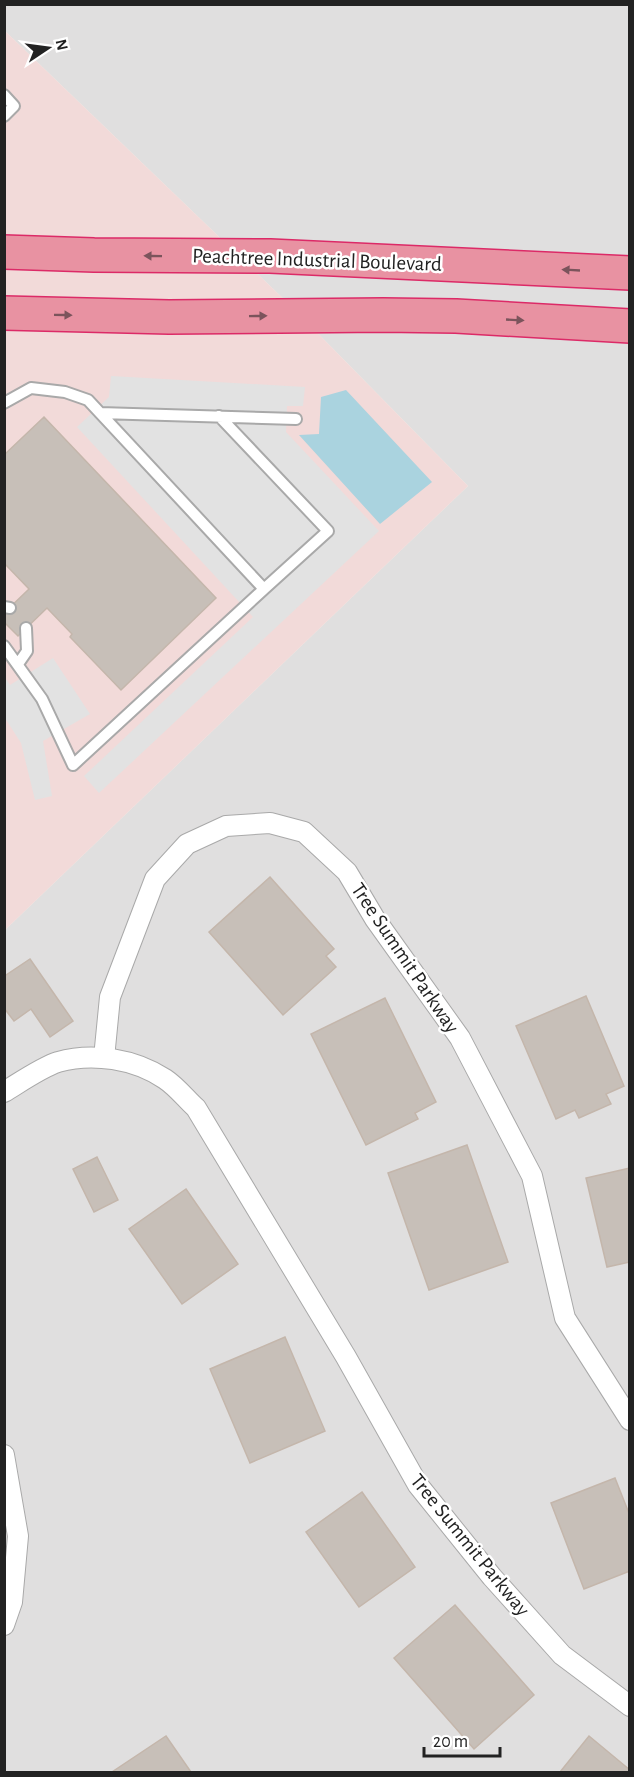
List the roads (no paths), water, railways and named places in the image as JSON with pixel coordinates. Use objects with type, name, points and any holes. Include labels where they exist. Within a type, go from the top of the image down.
[{"type":"highway","name":"Peachtree Industrial Boulevard","points":[[4,252],[270,256],[630,273]]},
{"type":"highway","points":[[4,313],[169,317],[456,316],[630,326]]},
{"type":"street","name":"Tree Summit Parkway","points":[[104,1058],[110,997],[155,879],[188,844],[226,826],[270,823],[304,832],[347,872],[375,919],[460,1038],[532,1176],[565,1318],[630,1420]]},
{"type":"street","name":"Tree Summit Parkway","points":[[4,1092],[56,1063],[82,1058],[104,1058],[127,1062],[166,1079],[196,1108],[346,1357],[418,1485],[492,1577],[562,1655],[630,1706]]},
{"type":"street","points":[[4,1455],[18,1536],[12,1602],[4,1625]]},
{"type":"lane","points":[[4,95],[14,106],[4,116]]},
{"type":"lane","points":[[4,403],[31,388],[65,392],[88,400],[264,589]]},
{"type":"lane","points":[[100,413],[296,419]]},
{"type":"lane","points":[[4,646],[42,699],[73,765],[328,531],[219,416]]},
{"type":"lane","points":[[18,664],[27,651],[26,628]]},
{"type":"water","points":[[346,390],[432,482],[380,524],[299,435],[319,434],[321,397]]}]
